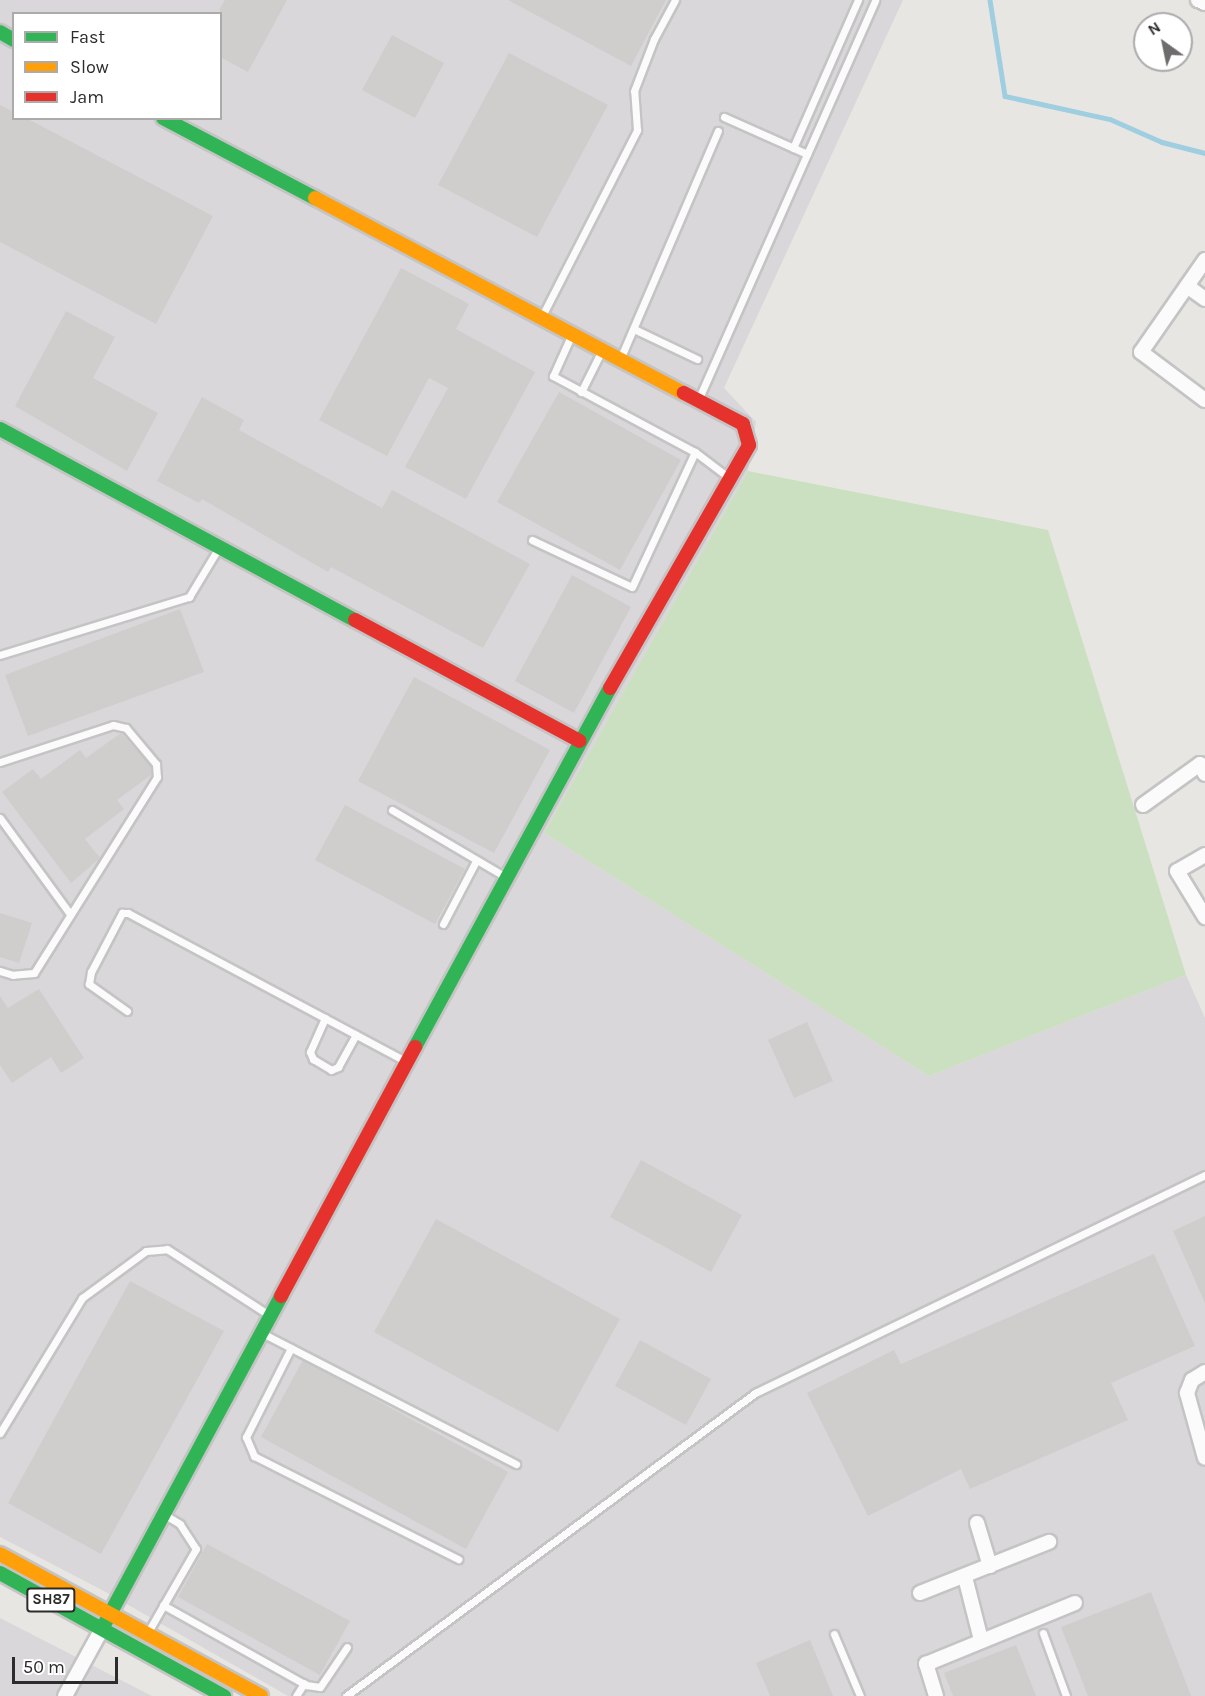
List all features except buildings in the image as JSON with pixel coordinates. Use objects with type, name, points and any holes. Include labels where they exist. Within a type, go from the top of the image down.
[{"type":"street","points":[[1198,0],[1205,3]]},
{"type":"street","points":[[65,1696],[165,1515],[580,741],[750,445],[743,424],[167,120]]},
{"type":"street","points":[[1205,260],[1141,352],[1205,400]]},
{"type":"street","points":[[1187,286],[1205,299]]},
{"type":"street","points":[[0,429],[580,741]]},
{"type":"street","points":[[1143,805],[1200,764],[1205,774]]},
{"type":"street","points":[[1205,855],[1177,871],[1205,917]]},
{"type":"street","points":[[1205,1372],[1192,1380],[1187,1393],[1205,1458]]},
{"type":"street","points":[[977,1523],[990,1566]]},
{"type":"street","points":[[920,1593],[1049,1542]]},
{"type":"street","points":[[0,1554],[261,1696]]},
{"type":"street","name":"SH87","points":[[0,1573],[103,1627],[224,1696]]},
{"type":"street","points":[[965,1577],[981,1640]]},
{"type":"street","points":[[936,1696],[926,1664],[1075,1604]]},
{"type":"lane","points":[[541,317],[637,130],[634,91],[654,39],[675,0]]},
{"type":"lane","points":[[698,400],[875,0]]},
{"type":"lane","points":[[793,148],[858,2],[870,10]]},
{"type":"lane","points":[[835,52],[849,57]]},
{"type":"lane","points":[[810,109],[824,115]]},
{"type":"lane","points":[[724,117],[807,154]]},
{"type":"lane","points":[[620,359],[718,131]]},
{"type":"lane","points":[[634,329],[697,359]]},
{"type":"lane","points":[[572,334],[553,376],[695,452],[730,478]]},
{"type":"lane","points":[[581,392],[603,350]]},
{"type":"lane","points":[[532,540],[632,587],[695,452]]},
{"type":"lane","points":[[0,655],[189,597],[219,546]]},
{"type":"lane","points":[[0,762],[113,725],[126,728],[156,764],[157,777],[34,973],[13,975],[0,971]]},
{"type":"lane","points":[[392,810],[506,878]]},
{"type":"lane","points":[[0,818],[70,914]]},
{"type":"lane","points":[[443,924],[476,861]]},
{"type":"lane","points":[[127,1011],[89,984],[90,972],[122,913],[128,913],[407,1062]]},
{"type":"lane","points":[[325,1018],[310,1052],[313,1059],[330,1070],[338,1067],[356,1035]]},
{"type":"lane","points":[[346,1696],[755,1394],[1205,1175]]},
{"type":"lane","points":[[0,1432],[82,1298],[146,1251],[167,1249],[272,1316]]},
{"type":"lane","points":[[262,1333],[516,1464]]},
{"type":"lane","points":[[291,1348],[246,1437],[254,1456],[458,1560]]},
{"type":"lane","points":[[147,1633],[196,1549],[180,1524],[165,1515]]},
{"type":"lane","points":[[163,1605],[304,1683],[320,1687],[347,1647]]},
{"type":"lane","points":[[1043,1633],[1066,1696]]},
{"type":"lane","points":[[834,1634],[860,1696]]},
{"type":"lane","points":[[296,1696],[304,1683]]},
{"type":"shaded area","points":[[0,0],[903,0],[724,388],[756,422],[748,471],[544,833],[929,1076],[1186,975],[1205,1018],[1205,1696],[288,1696],[102,1590],[0,1537]]},
{"type":"shaded area","points":[[0,1618],[152,1696],[0,1696]]},
{"type":"green space","points":[[748,471],[1048,530],[1186,975],[929,1076],[544,833]]},
{"type":"waterway","points":[[990,0],[1005,96],[1110,119],[1162,142],[1205,153]]},
{"type":"traffic: fast","points":[[0,32],[12,39]]},
{"type":"traffic: fast","points":[[167,120],[315,198]]},
{"type":"traffic: fast","points":[[0,429],[355,620]]},
{"type":"traffic: fast","points":[[415,1047],[610,688]]},
{"type":"traffic: fast","points":[[103,1627],[281,1296]]},
{"type":"traffic: fast","points":[[0,1573],[224,1696]]},
{"type":"traffic: slow","points":[[315,198],[684,393]]},
{"type":"traffic: slow","points":[[0,1554],[261,1696]]},
{"type":"traffic: jam","points":[[610,688],[749,445],[743,424],[684,393]]},
{"type":"traffic: jam","points":[[355,620],[580,741]]},
{"type":"traffic: jam","points":[[281,1296],[415,1047]]}]
